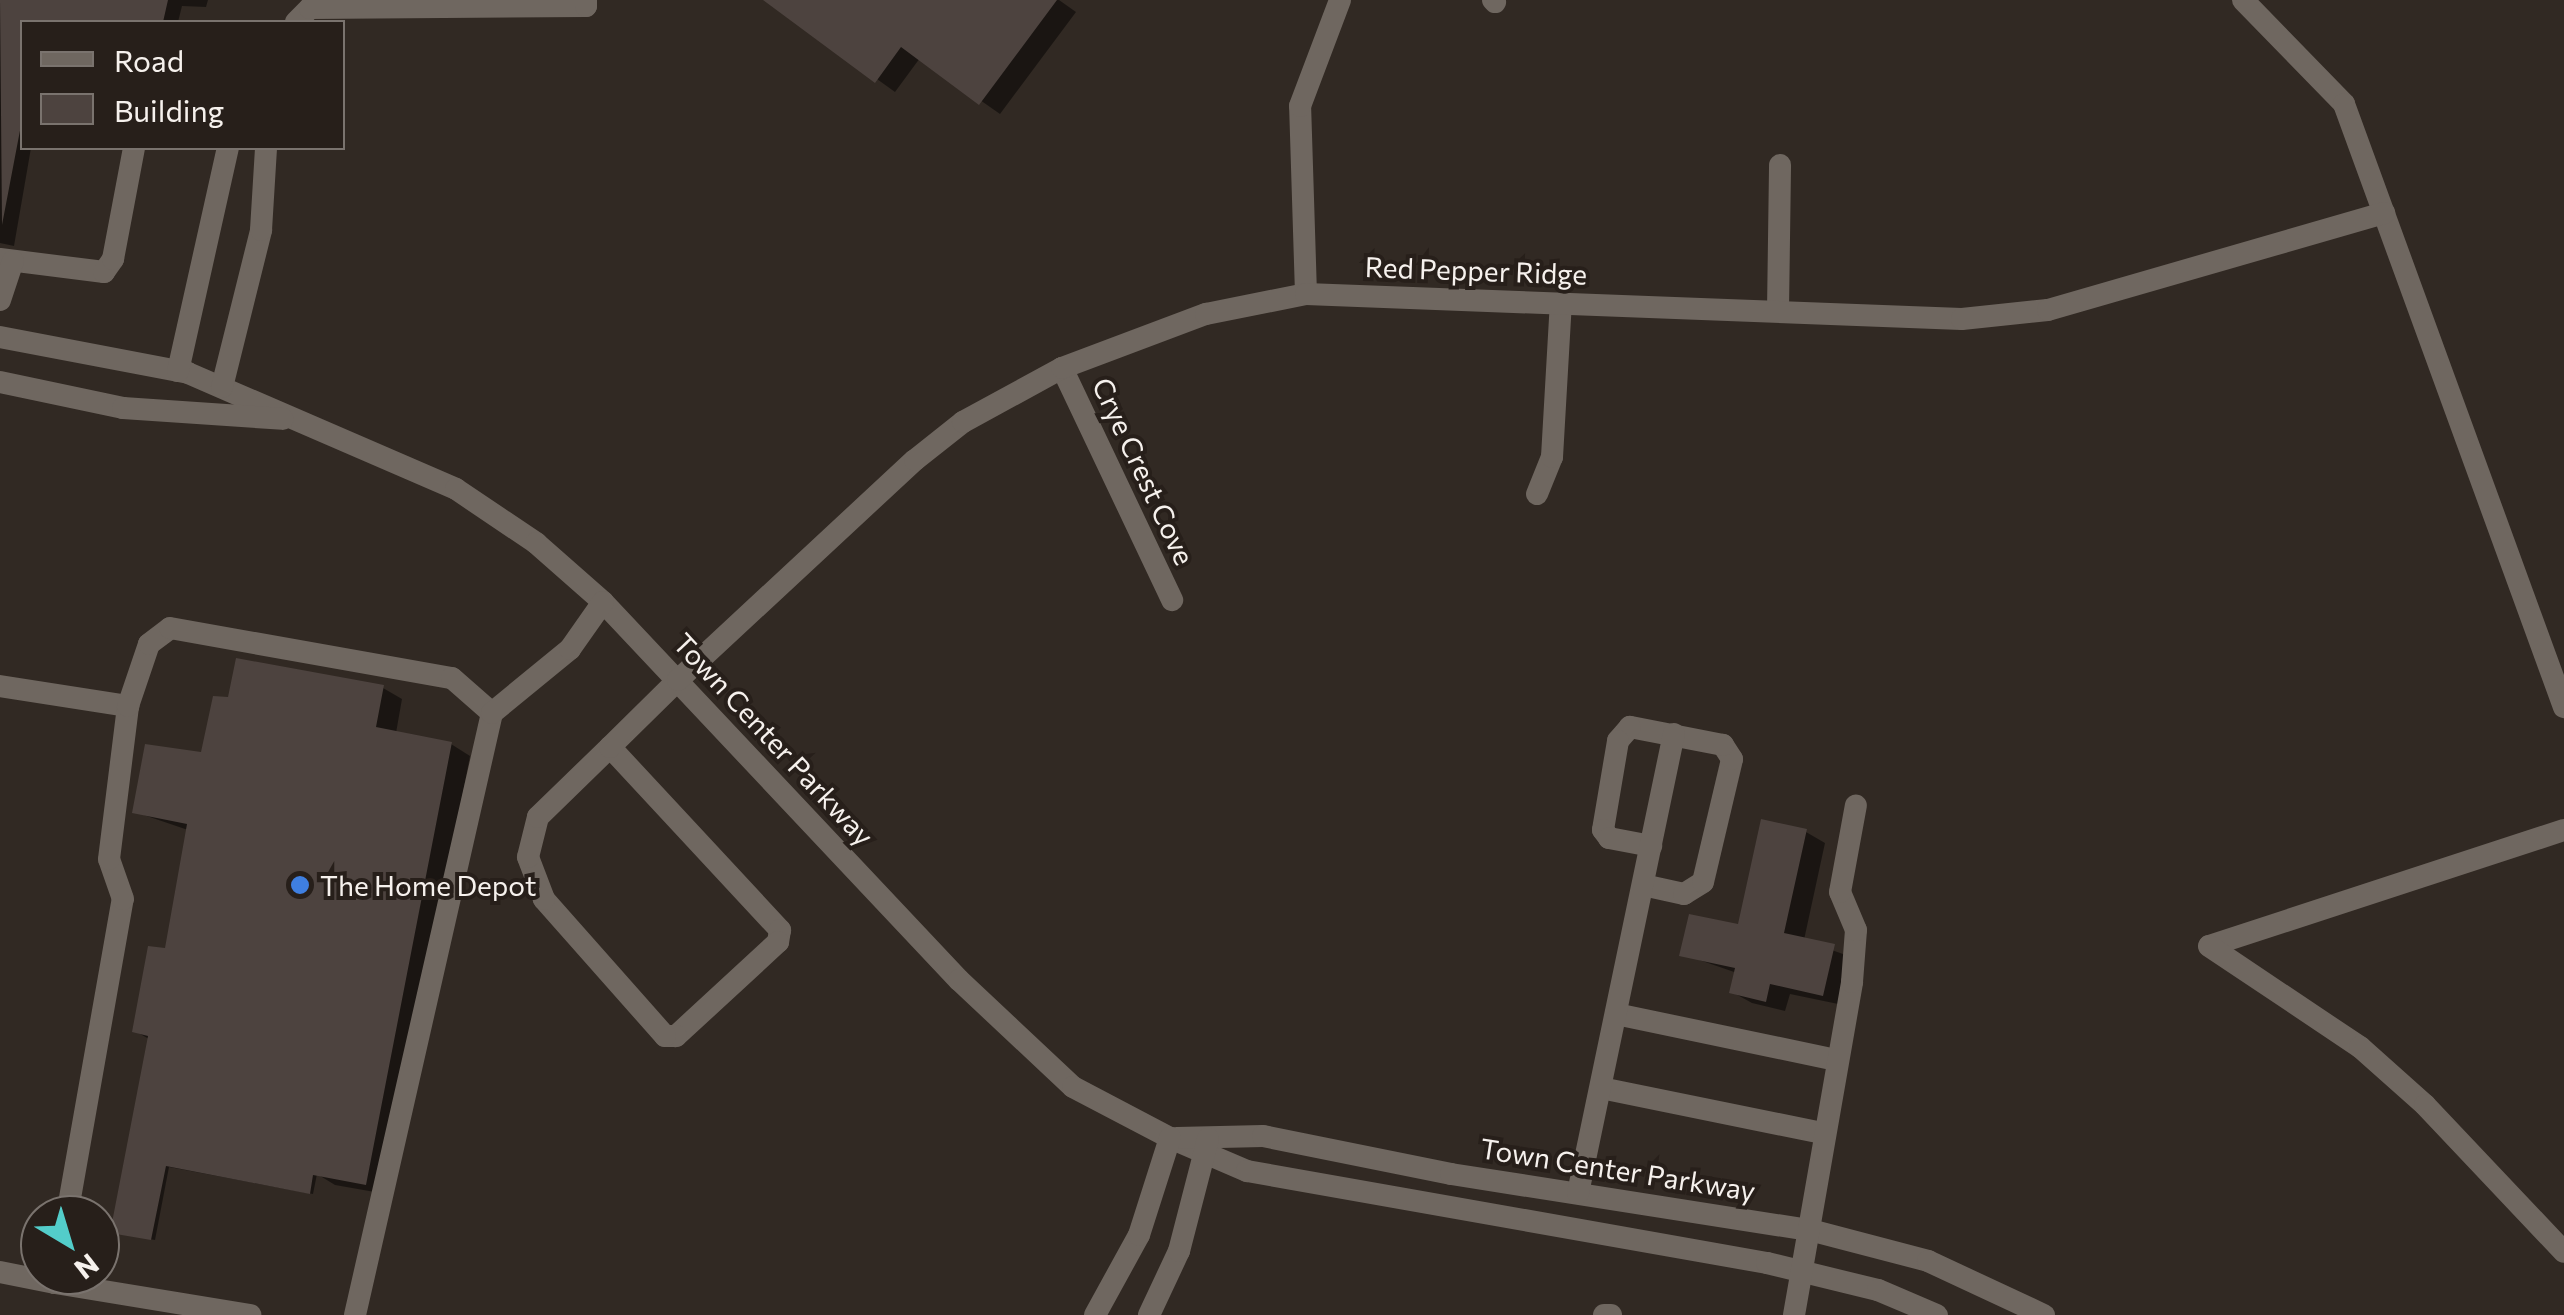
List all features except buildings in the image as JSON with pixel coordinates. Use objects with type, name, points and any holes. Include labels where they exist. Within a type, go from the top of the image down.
[{"type":"street","points":[[306,10],[586,6],[586,0]]},
{"type":"street","points":[[1306,294],[1300,106],[1340,0]]},
{"type":"street","points":[[2243,0],[2344,104],[2564,707]]},
{"type":"street","points":[[0,300],[6,260],[104,272],[113,260],[134,150]]},
{"type":"street","points":[[178,371],[228,150]]},
{"type":"street","points":[[222,387],[261,230],[266,150]]},
{"type":"street","points":[[1778,311],[1780,166]]},
{"type":"street","name":"Red Pepper Ridge","points":[[610,747],[780,930],[778,942],[676,1036],[665,1036],[532,880],[530,836],[538,817],[678,680],[915,460],[963,422],[1062,368],[1206,314],[1306,294],[1962,319],[2048,310],[2384,214]]},
{"type":"street","points":[[1537,494],[1552,457],[1561,303]]},
{"type":"street","name":"Town Center Parkway","points":[[0,337],[178,371],[222,387],[456,490],[536,543],[604,602],[987,1007],[1073,1086],[1170,1138],[1206,1145],[1263,1136],[1810,1230],[1928,1261],[2044,1315]]},
{"type":"street","name":"Crye Crest Cove","points":[[1062,368],[1172,600]]},
{"type":"street","name":"Town Center Parkway","points":[[0,382],[123,408],[306,421]]},
{"type":"street","points":[[355,1315],[492,713],[570,649],[604,602]]},
{"type":"street","points":[[70,1195],[122,898],[109,859],[128,706],[149,644],[170,628],[452,678],[492,713]]},
{"type":"street","points":[[0,686],[128,706]]},
{"type":"street","points":[[1643,886],[1684,894],[1702,882],[1732,759],[1723,745],[1630,727],[1618,741],[1602,830],[1609,838],[1651,846]]},
{"type":"street","points":[[1578,1193],[1674,734]]},
{"type":"street","points":[[1794,1315],[1856,930],[1840,892],[1856,805]]},
{"type":"street","points":[[2564,830],[2210,946],[2360,1048],[2425,1104],[2564,1252]]},
{"type":"street","points":[[1616,1014],[1838,1060]]},
{"type":"street","points":[[1600,1088],[1823,1133]]},
{"type":"street","points":[[1095,1315],[1139,1235],[1170,1138]]},
{"type":"street","points":[[1149,1315],[1179,1251],[1206,1145]]},
{"type":"street","name":"Town Center Parkway","points":[[1206,1145],[1247,1171],[1802,1270],[1878,1290],[1937,1315]]},
{"type":"street","points":[[120,1291],[250,1315]]},
{"type":"place","name":"The Home Depot","points":[[300,885]]}]
